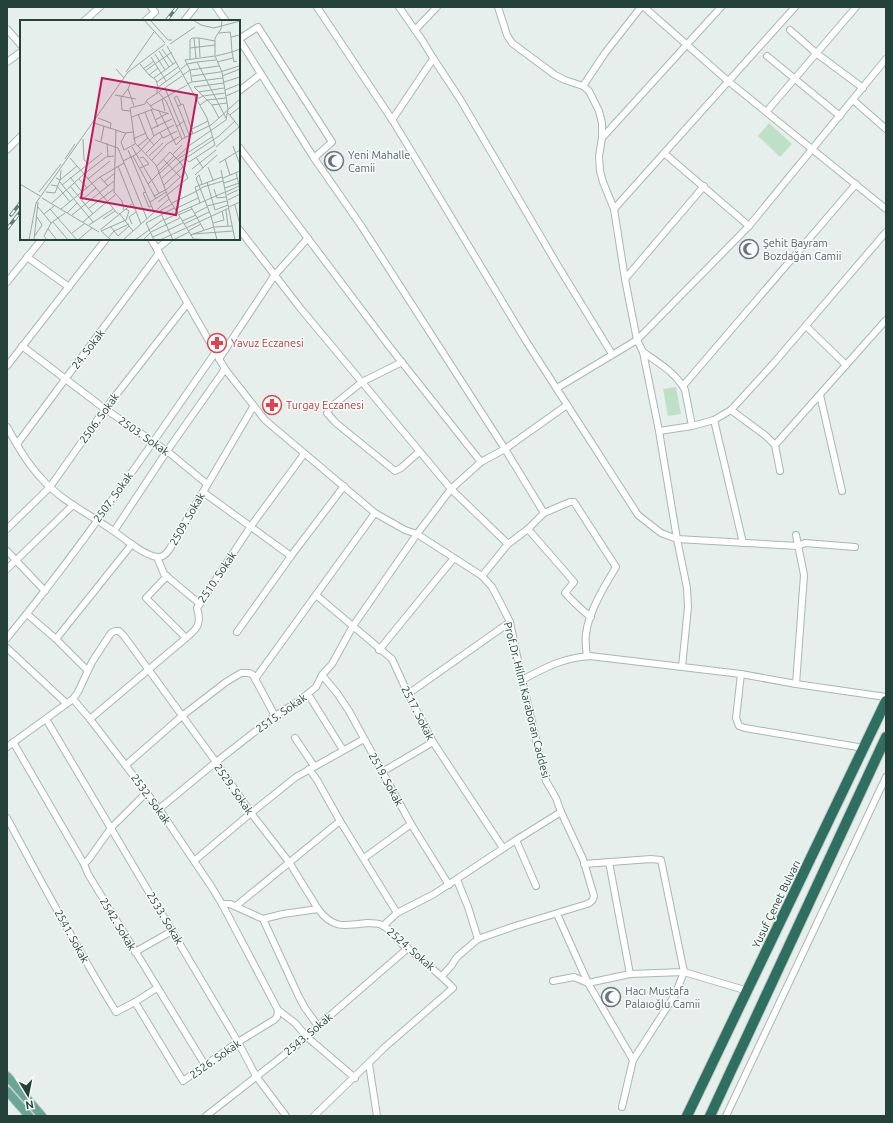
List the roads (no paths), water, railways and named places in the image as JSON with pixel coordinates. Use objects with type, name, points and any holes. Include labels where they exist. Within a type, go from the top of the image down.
[{"type":"highway","name":"Yusuf Çenet Bulvarı","points":[[687,1116],[886,701]]},
{"type":"highway","points":[[710,1116],[886,737]]},
{"type":"main road","points":[[7,1076],[42,1116]]},
{"type":"main road","points":[[7,1091],[29,1116]]},
{"type":"street","points":[[85,20],[100,7]]},
{"type":"street","points":[[146,20],[155,12],[151,7]]},
{"type":"street","points":[[185,20],[195,7]]},
{"type":"street","points":[[216,7],[225,20]]},
{"type":"street","points":[[317,7],[392,120],[526,340],[638,515],[656,530],[677,539],[798,546],[805,543],[855,547]]},
{"type":"street","points":[[399,7],[460,99],[558,266],[612,354]]},
{"type":"street","points":[[415,30],[437,7]]},
{"type":"street","points":[[498,7],[507,35],[512,43],[555,75],[583,86],[589,91],[600,111],[602,123],[602,138],[599,156],[600,170],[603,182],[614,209],[625,279],[637,340],[643,352],[659,431],[677,539],[687,588],[688,607],[682,667]]},
{"type":"street","points":[[583,86],[605,53],[643,7],[728,81],[886,208]]},
{"type":"street","points":[[602,138],[721,7]]},
{"type":"street","points":[[614,209],[795,7]]},
{"type":"street","points":[[767,112],[856,7]]},
{"type":"street","points":[[240,38],[258,27],[332,142],[314,158]]},
{"type":"street","points":[[7,29],[20,44]]},
{"type":"street","points":[[790,30],[816,53],[863,88]]},
{"type":"street","points":[[240,41],[314,158],[362,228],[505,449],[544,513]]},
{"type":"street","points":[[7,62],[20,53]]},
{"type":"street","points":[[767,56],[840,116]]},
{"type":"street","points":[[392,120],[433,59]]},
{"type":"street","points":[[557,388],[637,340],[749,226],[886,59]]},
{"type":"street","points":[[240,90],[261,74]]},
{"type":"street","points":[[852,100],[886,129]]},
{"type":"street","points":[[7,150],[20,137]]},
{"type":"street","points":[[240,148],[402,362],[481,462]]},
{"type":"street","points":[[664,153],[749,226]]},
{"type":"street","points":[[683,386],[856,184]]},
{"type":"street","points":[[625,279],[704,186]]},
{"type":"street","points":[[240,230],[274,276],[419,452],[451,489],[508,544]]},
{"type":"street","points":[[659,431],[692,426],[714,420],[731,410],[806,326],[886,232]]},
{"type":"street","name":"2507. Sokak","points":[[7,638],[45,591],[274,276],[308,238]]},
{"type":"street","points":[[7,282],[41,240]]},
{"type":"street","points":[[7,366],[105,240]]},
{"type":"street","name":"Prof.Dr. Hilmi Karaboran Caddesi","points":[[152,240],[225,369],[253,407],[265,420],[375,513],[405,530],[417,534],[482,576],[492,587],[510,622],[546,782],[556,798],[584,864],[594,896],[592,902],[557,914]]},
{"type":"street","name":"24. Sokak","points":[[17,444],[66,379],[158,251],[168,240]]},
{"type":"street","points":[[27,257],[68,287]]},
{"type":"street","name":"2506. Sokak","points":[[7,528],[50,488],[105,409],[187,304]]},
{"type":"street","points":[[775,445],[885,324]]},
{"type":"street","points":[[806,326],[846,366]]},
{"type":"street","name":"2503. Sokak","points":[[22,346],[105,409],[167,451],[207,484]]},
{"type":"street","points":[[643,352],[672,373],[683,386],[692,426]]},
{"type":"street","points":[[402,362],[362,382],[331,407],[327,413],[336,423],[395,471],[401,468],[419,452]]},
{"type":"street","points":[[114,531],[167,451],[225,369]]},
{"type":"street","points":[[820,395],[842,491]]},
{"type":"street","name":"2515. Sokak","points":[[159,809],[275,716],[316,687],[322,675],[332,664],[353,626],[417,534],[451,489],[481,462],[505,449],[567,405]]},
{"type":"street","name":"2509. Sokak","points":[[158,557],[162,557],[169,550],[253,407]]},
{"type":"street","points":[[731,410],[766,436],[775,445],[780,471]]},
{"type":"street","points":[[714,420],[743,543]]},
{"type":"street","points":[[7,427],[28,462],[50,488],[132,544],[147,553],[158,557],[164,574],[200,604]]},
{"type":"street","name":"2510. Sokak","points":[[90,719],[198,627],[199,615],[197,608],[251,526],[304,454]]},
{"type":"street","points":[[237,632],[291,556],[344,486]]},
{"type":"street","points":[[203,492],[291,556]]},
{"type":"street","points":[[482,576],[508,544],[528,529],[544,513],[570,502],[574,502],[616,567],[603,589],[591,617],[586,635],[587,656]]},
{"type":"street","points":[[7,569],[73,505]]},
{"type":"street","points":[[255,680],[375,513]]},
{"type":"street","points":[[528,529],[574,582],[565,593],[575,601],[580,609],[591,617]]},
{"type":"street","points":[[796,535],[804,575],[796,684]]},
{"type":"street","points":[[56,639],[132,544]]},
{"type":"street","points":[[7,551],[45,591]]},
{"type":"street","points":[[379,650],[454,558]]},
{"type":"street","points":[[167,576],[146,598],[186,638]]},
{"type":"street","name":"2517. Sokak","points":[[316,595],[379,650],[392,659],[433,742],[503,848]]},
{"type":"street","points":[[7,747],[73,699],[78,692],[87,670],[56,639],[27,614]]},
{"type":"street","points":[[408,694],[510,622]]},
{"type":"street","name":"2529. Sokak","points":[[87,670],[111,633],[119,631],[289,862],[318,909]]},
{"type":"street","points":[[7,648],[66,703]]},
{"type":"street","points":[[522,680],[550,664],[574,657],[587,656],[741,674],[796,684],[886,697]]},
{"type":"street","points":[[126,765],[182,716],[214,691],[241,673],[249,673],[253,675],[275,716]]},
{"type":"street","points":[[741,674],[736,718],[739,726],[864,748]]},
{"type":"street","name":"2519. Sokak","points":[[322,675],[337,693],[364,738],[411,824],[449,885]]},
{"type":"street","points":[[308,694],[343,750]]},
{"type":"street","name":"2532. Sokak","points":[[73,699],[159,809],[194,861],[222,904],[278,1010]]},
{"type":"street","name":"2533. Sokak","points":[[46,719],[238,1042],[256,1076],[286,1116]]},
{"type":"street","points":[[295,738],[340,821],[398,913]]},
{"type":"street","points":[[194,861],[251,812],[296,777],[364,738]]},
{"type":"street","name":"2542. Sokak","points":[[13,742],[84,864],[88,874],[205,1065]]},
{"type":"street","points":[[382,772],[433,742]]},
{"type":"street","points":[[726,1116],[886,777]]},
{"type":"street","points":[[84,864],[111,828],[146,792]]},
{"type":"street","points":[[383,926],[398,913],[449,885],[503,848],[561,812]]},
{"type":"street","name":"2541. Sokak","points":[[7,818],[72,938],[116,1012],[157,988]]},
{"type":"street","points":[[236,906],[340,821]]},
{"type":"street","points":[[364,858],[411,824]]},
{"type":"street","points":[[516,840],[536,886]]},
{"type":"street","points":[[584,864],[652,859],[662,860],[684,972],[675,995],[633,1060],[622,1107]]},
{"type":"street","points":[[609,862],[630,974]]},
{"type":"street","points":[[457,880],[466,901],[478,939]]},
{"type":"street","points":[[222,904],[236,906],[263,919],[299,997],[318,1026]]},
{"type":"street","points":[[263,919],[283,914],[318,909]]},
{"type":"street","name":"2524. Sokak","points":[[318,909],[324,917],[337,925],[370,923],[383,926],[442,976]]},
{"type":"street","points":[[314,1116],[386,1047],[451,992],[453,988],[442,976],[457,957],[478,939],[557,914],[588,983],[633,1060]]},
{"type":"street","points":[[135,952],[172,930]]},
{"type":"street","name":"2543. Sokak","points":[[206,1116],[307,1037],[408,948]]},
{"type":"street","points":[[553,981],[574,977],[588,983],[630,974],[684,972],[748,991]]},
{"type":"street","name":"2526. Sokak","points":[[135,1002],[183,1081],[238,1042],[274,1020],[277,1017],[278,1010]]},
{"type":"street","points":[[278,1010],[295,1023],[307,1037],[355,1078]]},
{"type":"street","points":[[369,1064],[376,1116]]},
{"type":"railway","points":[[167,20],[177,7]]},
{"type":"railway","points":[[11,215],[20,203]]},
{"type":"railway","points":[[7,229],[20,212]]},
{"type":"place","name":"Yeni Mahalle Camii","points":[[334,161]]},
{"type":"place","name":"Şehit Bayram Bozdağan Camii","points":[[749,249]]},
{"type":"place","name":"Yavuz Eczanesi","points":[[217,343]]},
{"type":"place","name":"Turgay Eczanesi","points":[[272,405]]},
{"type":"place","name":"Hacı Mustafa Palaıoğlu Camii","points":[[611,997]]}]
